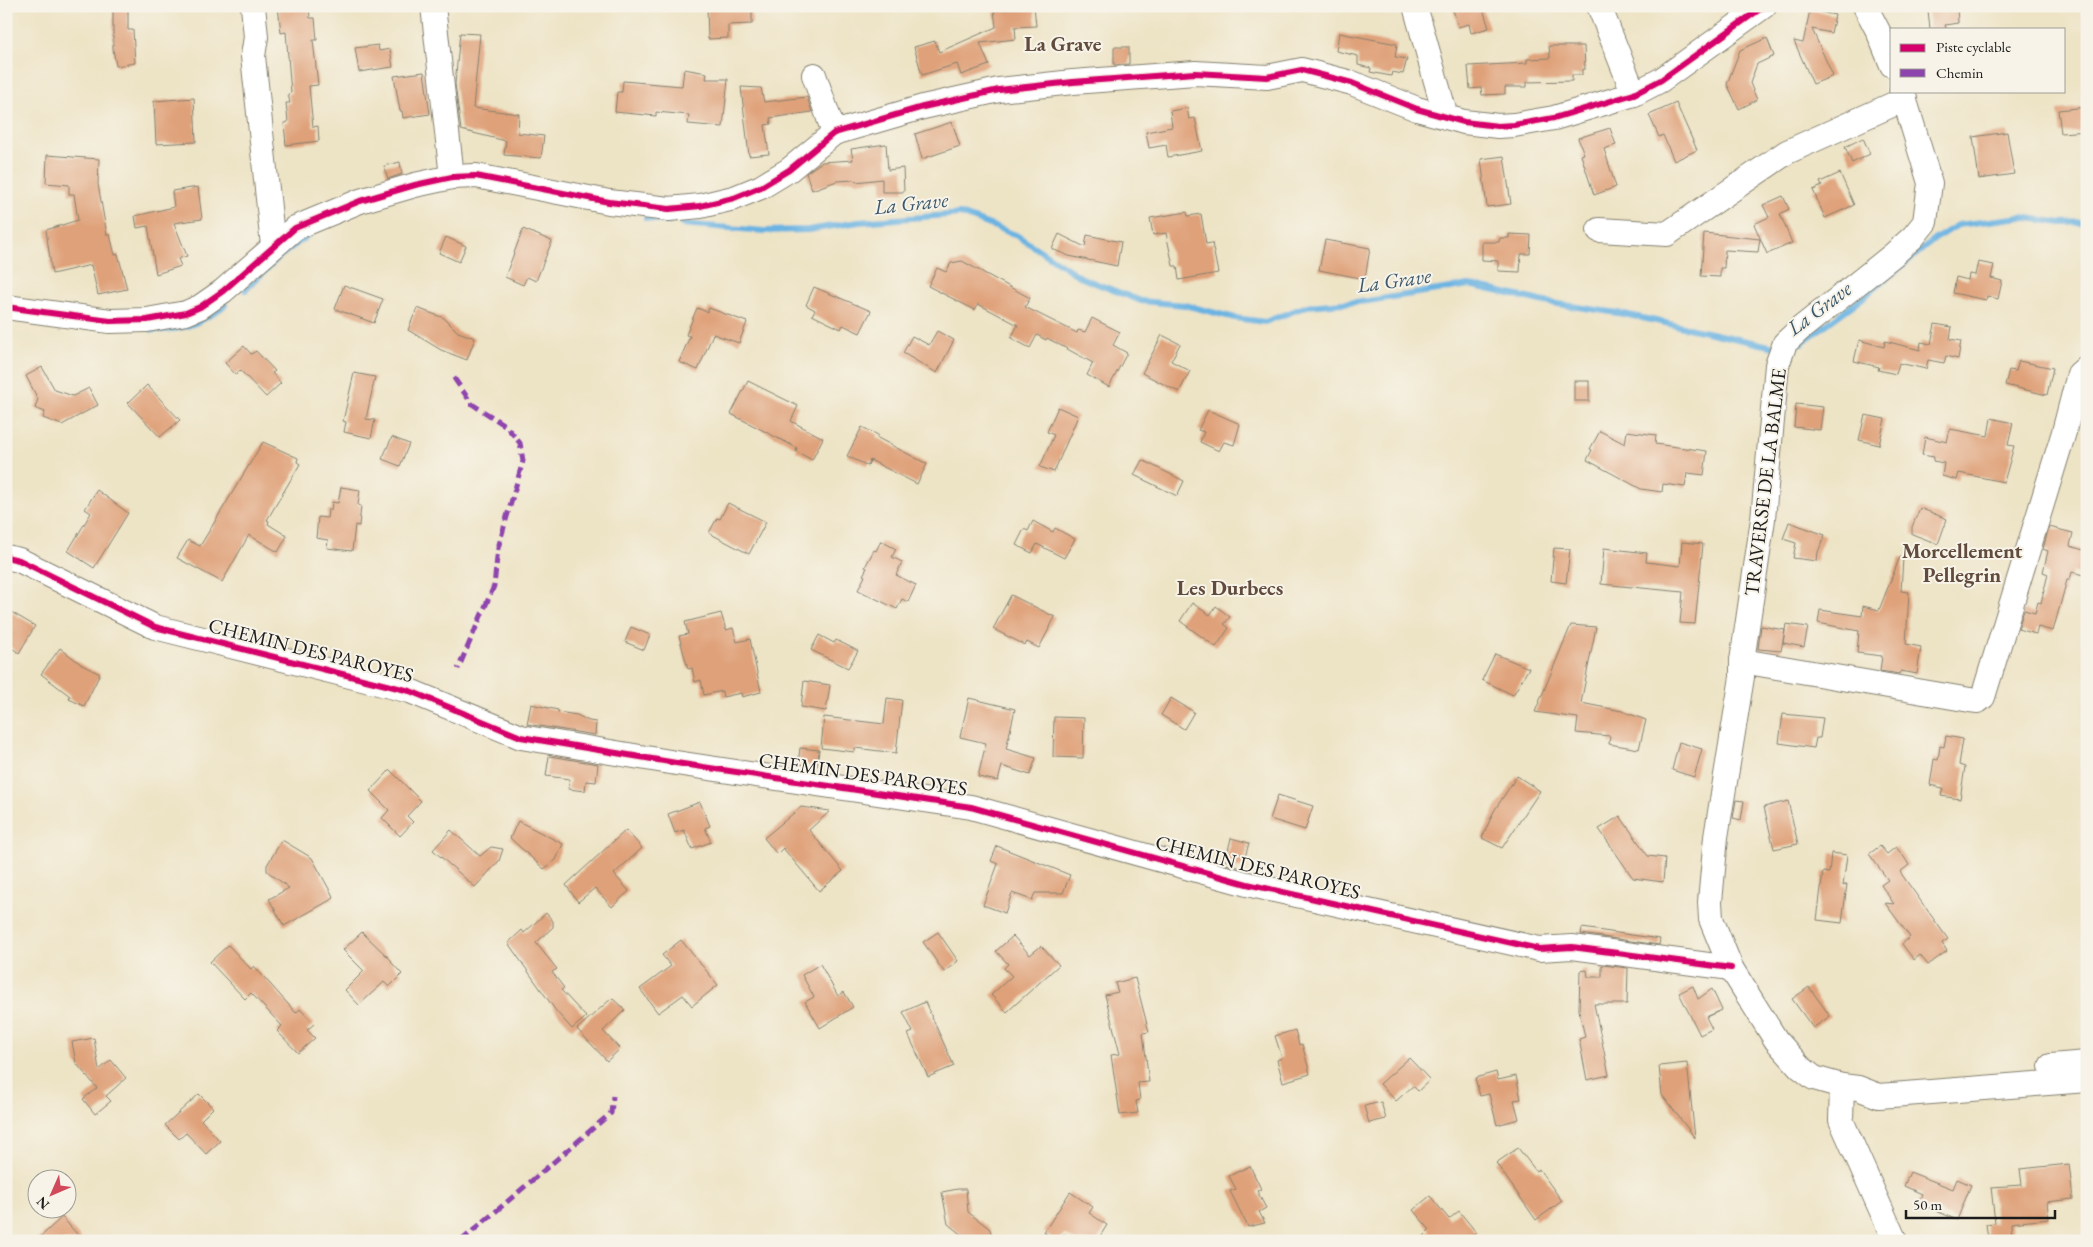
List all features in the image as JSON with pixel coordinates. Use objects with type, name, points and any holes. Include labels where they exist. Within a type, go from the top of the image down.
[{"type":"street","points":[[254,6],[256,37],[253,56],[273,246]]},
{"type":"street","points":[[433,6],[452,177]]},
{"type":"street","points":[[1415,6],[1446,117]]},
{"type":"street","points":[[1599,6],[1634,94]]},
{"type":"street","points":[[6,306],[110,320],[147,320],[186,313],[200,307],[223,291],[295,228],[360,201],[415,185],[452,177],[476,176],[609,202],[669,209],[700,206],[734,198],[761,187],[789,170],[834,133],[923,108],[999,90],[1073,82],[1195,73],[1267,77],[1302,70],[1352,82],[1417,109],[1464,122],[1498,126],[1514,125],[1554,118],[1634,94],[1661,80],[1764,6]]},
{"type":"street","points":[[1865,6],[1890,60]]},
{"type":"street","points":[[1878,31],[1884,6]]},
{"type":"street","points":[[814,75],[834,133]]},
{"type":"street","points":[[1599,230],[1667,234],[1787,152],[1904,95]]},
{"type":"street","name":"TRAVERSE DE LA BALME","points":[[1904,95],[1930,183],[1924,222],[1913,236],[1893,255],[1785,343],[1777,365],[1762,519],[1742,661],[1742,677],[1716,836],[1710,902],[1711,919],[1731,968],[1776,1040],[1800,1067],[1814,1078],[1879,1096],[2087,1080]]},
{"type":"street","points":[[1742,661],[1970,700],[1978,701],[1984,696],[2064,432],[2079,374],[2087,368]]},
{"type":"street","name":"CHEMIN DES PAROYES","points":[[6,557],[19,560],[155,627],[410,691],[521,737],[695,766],[972,807],[1247,884],[1539,949],[1572,947],[1731,968]]},
{"type":"street","points":[[1895,1241],[1841,1120],[1850,1087],[1904,1079],[2087,1063]]},
{"type":"building","points":[[113,6],[128,6],[128,30],[133,30],[135,63],[116,66],[113,49]]},
{"type":"building","points":[[278,6],[309,6],[310,18],[315,18],[317,40],[313,40],[318,85],[309,86],[313,127],[318,126],[319,141],[286,145],[284,123],[288,122],[286,103],[290,103],[288,94],[291,93],[286,32],[281,33]]},
{"type":"building","points":[[707,6],[752,6],[752,24],[728,25],[728,38],[708,39]]},
{"type":"building","points":[[1034,6],[1036,26],[1015,27],[1016,39],[980,43],[989,65],[961,75],[957,64],[922,75],[914,47],[935,41],[939,52],[996,27],[994,11]]},
{"type":"building","points":[[1452,6],[1482,6],[1489,28],[1471,33],[1469,24],[1458,27]]},
{"type":"building","points":[[1957,7],[1958,23],[1945,25],[1946,28],[1930,28],[1928,10]]},
{"type":"building","points":[[1810,10],[1835,15],[1831,33],[1812,29],[1833,76],[1813,84],[1794,41],[1803,43]]},
{"type":"building","points":[[460,33],[480,34],[473,108],[519,114],[518,133],[544,136],[541,158],[504,155],[506,141],[461,130],[455,84]]},
{"type":"building","points":[[1339,33],[1397,44],[1395,57],[1407,59],[1403,74],[1392,72],[1391,76],[1370,72],[1371,68],[1358,65],[1358,56],[1336,51]]},
{"type":"building","points":[[1767,38],[1774,56],[1757,64],[1750,83],[1757,100],[1739,109],[1727,84],[1740,50]]},
{"type":"building","points":[[378,45],[379,51],[390,49],[393,67],[359,72],[355,48]]},
{"type":"building","points":[[1549,46],[1584,46],[1585,69],[1582,69],[1582,75],[1572,75],[1572,81],[1527,82],[1527,87],[1505,87],[1505,94],[1482,95],[1481,88],[1470,89],[1468,66],[1527,63],[1527,59],[1550,58]]},
{"type":"building","points":[[1114,47],[1129,47],[1129,64],[1114,65]]},
{"type":"building","points":[[684,69],[707,73],[706,79],[728,79],[723,127],[688,124],[689,115],[656,112],[656,116],[615,112],[617,92],[622,92],[623,81],[682,86]]},
{"type":"building","points":[[424,72],[430,114],[403,118],[394,76]]},
{"type":"building","points":[[741,87],[761,88],[764,102],[807,97],[812,112],[770,118],[771,124],[765,125],[769,154],[749,156]]},
{"type":"building","points":[[194,98],[196,142],[156,144],[154,101]]},
{"type":"building","points":[[1676,103],[1697,150],[1674,161],[1663,135],[1659,137],[1649,115]]},
{"type":"building","points":[[2087,107],[2087,131],[2061,133],[2058,110]]},
{"type":"building","points":[[1187,108],[1189,119],[1195,118],[1202,151],[1168,157],[1166,145],[1149,148],[1146,132],[1172,127],[1170,111]]},
{"type":"building","points":[[952,122],[960,146],[922,159],[915,134]]},
{"type":"building","points":[[1610,128],[1616,145],[1604,149],[1616,187],[1594,195],[1581,155],[1584,154],[1578,138]]},
{"type":"building","points":[[2007,132],[2014,174],[1979,179],[1973,137]]},
{"type":"building","points":[[1863,138],[1870,154],[1852,163],[1845,147]]},
{"type":"building","points":[[886,144],[888,170],[903,168],[904,192],[882,192],[882,179],[856,182],[854,180],[837,181],[812,190],[806,173],[822,162],[853,160],[851,149]]},
{"type":"building","points":[[47,155],[99,159],[98,184],[107,235],[110,235],[115,255],[118,254],[127,289],[98,295],[91,265],[52,274],[46,230],[78,220],[74,194],[69,194],[69,185],[46,183]]},
{"type":"building","points":[[1504,156],[1511,204],[1487,207],[1481,159]]},
{"type":"building","points":[[400,162],[402,174],[388,179],[384,166]]},
{"type":"building","points":[[1840,173],[1854,205],[1825,218],[1813,190],[1822,186],[1820,182]]},
{"type":"building","points":[[198,187],[202,219],[174,223],[187,256],[178,259],[181,266],[156,274],[148,226],[137,228],[135,216],[174,207],[172,191]]},
{"type":"building","points":[[1783,196],[1789,209],[1780,214],[1792,243],[1767,254],[1754,224],[1769,217],[1763,205]]},
{"type":"building","points":[[1187,212],[1188,216],[1201,214],[1206,244],[1212,243],[1218,273],[1179,280],[1177,266],[1173,266],[1166,233],[1153,235],[1150,218]]},
{"type":"building","points":[[523,229],[552,241],[536,281],[527,277],[523,285],[505,277]]},
{"type":"building","points":[[1704,233],[1760,239],[1758,252],[1725,250],[1724,268],[1720,268],[1720,277],[1701,276]]},
{"type":"building","points":[[1059,234],[1085,247],[1087,235],[1121,242],[1117,266],[1069,256],[1052,249]]},
{"type":"building","points":[[1509,234],[1531,235],[1530,254],[1521,254],[1520,272],[1498,271],[1498,261],[1482,260],[1482,242],[1499,242],[1500,238],[1509,238]]},
{"type":"building","points":[[446,237],[466,246],[459,262],[439,253]]},
{"type":"building","points":[[1325,240],[1370,248],[1365,279],[1319,270]]},
{"type":"building","points":[[962,261],[1030,298],[1025,307],[1077,333],[1078,330],[1085,332],[1092,318],[1120,332],[1113,345],[1127,353],[1109,387],[1087,375],[1093,363],[1047,338],[1046,340],[1037,335],[1030,348],[1011,338],[1018,325],[978,304],[975,310],[928,286],[937,268],[946,272],[951,263]]},
{"type":"building","points":[[1978,262],[1994,265],[1991,278],[2002,281],[1998,299],[1987,296],[1986,300],[1953,293],[1956,277],[1968,280],[1969,274],[1975,275]]},
{"type":"building","points":[[344,285],[383,299],[374,323],[335,309]]},
{"type":"building","points":[[814,287],[871,311],[860,333],[843,325],[841,329],[812,315],[815,310],[806,305]]},
{"type":"building","points":[[417,308],[444,318],[458,332],[475,338],[467,360],[441,350],[408,330]]},
{"type":"building","points":[[697,308],[707,312],[709,308],[747,322],[739,343],[713,334],[698,370],[679,362],[690,336],[686,335]]},
{"type":"building","points":[[1935,324],[1952,327],[1950,339],[1961,341],[1958,359],[1946,356],[1944,363],[1928,360],[1926,369],[1899,363],[1896,374],[1878,370],[1879,367],[1854,361],[1859,340],[1884,347],[1885,341],[1920,350],[1921,342],[1931,344]]},
{"type":"building","points":[[937,331],[954,340],[937,373],[903,353],[912,336],[929,345]]},
{"type":"building","points":[[1162,335],[1180,344],[1171,361],[1190,371],[1179,392],[1142,373]]},
{"type":"building","points":[[244,346],[251,354],[256,351],[275,371],[272,373],[281,383],[266,397],[240,370],[236,375],[225,363]]},
{"type":"building","points":[[2019,361],[2053,368],[2047,395],[2005,385],[2009,370],[2016,371]]},
{"type":"building","points":[[42,367],[55,390],[73,396],[89,388],[98,405],[62,425],[43,418],[45,412],[35,408],[38,399],[26,376]]},
{"type":"building","points":[[354,373],[375,377],[366,419],[375,420],[371,438],[344,432],[346,422],[343,421]]},
{"type":"building","points":[[748,381],[798,406],[791,421],[823,438],[812,460],[796,451],[797,448],[731,414]]},
{"type":"building","points":[[1574,381],[1589,381],[1589,401],[1574,401]]},
{"type":"building","points":[[147,385],[180,420],[160,437],[128,403]]},
{"type":"building","points":[[1796,404],[1823,407],[1820,430],[1794,427]]},
{"type":"building","points":[[1058,407],[1078,416],[1054,472],[1040,467],[1054,435],[1047,432]]},
{"type":"building","points":[[1208,410],[1240,424],[1234,445],[1224,442],[1219,451],[1200,442],[1204,432],[1198,430]]},
{"type":"building","points":[[1865,415],[1885,419],[1879,445],[1859,440]]},
{"type":"building","points":[[1991,418],[2013,423],[2008,445],[2014,446],[2004,482],[1959,473],[1957,480],[1942,476],[1944,463],[1933,461],[1934,457],[1922,455],[1925,437],[1947,442],[1950,429],[1988,436]]},
{"type":"building","points":[[862,427],[878,435],[876,437],[927,464],[917,484],[870,460],[868,466],[847,456]]},
{"type":"building","points":[[1600,431],[1625,444],[1627,431],[1656,435],[1655,444],[1707,451],[1704,475],[1687,473],[1685,487],[1663,484],[1662,492],[1641,489],[1587,460],[1592,450],[1590,449]]},
{"type":"building","points":[[392,437],[409,444],[400,466],[382,459]]},
{"type":"building","points":[[263,442],[298,458],[297,462],[300,464],[267,520],[269,521],[268,524],[287,536],[278,552],[249,535],[222,582],[177,558],[188,540],[200,546]]},
{"type":"building","points":[[1142,460],[1184,481],[1177,496],[1134,475]]},
{"type":"building","points":[[341,487],[360,490],[358,505],[361,506],[359,526],[355,525],[352,551],[327,548],[328,540],[316,538],[318,517],[327,518],[332,502],[338,503]]},
{"type":"building","points":[[97,490],[128,513],[94,568],[68,551],[91,513],[85,509]]},
{"type":"building","points":[[728,503],[766,522],[749,554],[709,533],[717,518],[720,519]]},
{"type":"building","points":[[1920,508],[1947,519],[1938,544],[1912,534],[1912,527]]},
{"type":"building","points":[[1033,521],[1053,532],[1055,528],[1075,539],[1064,558],[1037,544],[1032,553],[1016,545],[1024,529],[1028,531]]},
{"type":"building","points":[[1789,522],[1825,535],[1818,552],[1817,561],[1793,558],[1796,543],[1783,539]]},
{"type":"building","points":[[2049,527],[2073,533],[2070,546],[2087,551],[2087,576],[2072,572],[2070,580],[2067,580],[2053,631],[2038,627],[2036,634],[2018,629],[2024,610],[2035,613],[2038,602],[2041,603],[2048,574],[2043,572],[2048,551],[2043,549]]},
{"type":"building","points":[[881,541],[896,549],[892,557],[902,562],[896,575],[916,585],[908,602],[902,599],[897,609],[858,590],[865,576],[863,575],[867,568],[865,567]]},
{"type":"building","points":[[1682,542],[1703,544],[1695,624],[1680,623],[1683,592],[1601,584],[1604,548],[1647,553],[1646,562],[1680,566]]},
{"type":"building","points":[[1554,548],[1570,549],[1566,583],[1551,581]]},
{"type":"building","points":[[1900,557],[1903,558],[1901,591],[1909,592],[1906,644],[1921,647],[1917,674],[1901,671],[1900,674],[1880,671],[1882,656],[1857,653],[1859,631],[1818,623],[1820,610],[1862,616],[1863,606],[1879,610]]},
{"type":"building","points":[[1011,595],[1055,617],[1039,648],[1027,642],[1025,645],[993,629]]},
{"type":"building","points":[[1192,603],[1210,615],[1216,606],[1230,617],[1224,624],[1229,628],[1216,647],[1180,621]]},
{"type":"building","points":[[6,609],[35,626],[19,653],[6,644]]},
{"type":"building","points":[[721,613],[726,630],[733,628],[737,642],[750,639],[761,692],[742,697],[741,693],[723,697],[722,691],[704,695],[701,680],[695,682],[692,668],[688,669],[679,636],[688,634],[685,622]]},
{"type":"building","points":[[1786,624],[1808,627],[1804,647],[1783,643]]},
{"type":"building","points":[[1571,625],[1596,627],[1581,703],[1622,711],[1646,720],[1639,749],[1609,744],[1610,736],[1576,733],[1578,718],[1535,712]]},
{"type":"building","points":[[1761,626],[1785,630],[1781,651],[1758,649]]},
{"type":"building","points":[[631,627],[650,635],[644,650],[625,642]]},
{"type":"building","points":[[819,635],[834,643],[836,640],[858,651],[848,668],[811,650]]},
{"type":"building","points":[[60,648],[82,665],[100,674],[84,706],[69,699],[70,696],[41,674]]},
{"type":"building","points":[[1495,654],[1529,668],[1513,695],[1482,680]]},
{"type":"building","points":[[804,681],[830,685],[826,711],[801,707]]},
{"type":"building","points":[[887,698],[902,700],[896,753],[855,748],[855,752],[821,748],[824,717],[884,724]]},
{"type":"building","points":[[969,698],[1015,709],[1006,749],[1036,758],[1030,775],[1002,766],[998,781],[978,777],[986,743],[960,737]]},
{"type":"building","points":[[1171,698],[1194,712],[1184,729],[1161,715]]},
{"type":"building","points":[[531,704],[558,710],[558,712],[577,715],[596,722],[595,735],[527,724]]},
{"type":"building","points":[[1783,714],[1823,718],[1820,738],[1816,738],[1814,748],[1779,743]]},
{"type":"building","points":[[1054,717],[1084,718],[1083,758],[1053,757]]},
{"type":"building","points":[[1946,736],[1963,739],[1959,765],[1965,767],[1960,799],[1941,796],[1943,788],[1930,785],[1934,759],[1938,760],[1940,746],[1944,747]]},
{"type":"building","points":[[1679,742],[1702,749],[1694,777],[1672,770]]},
{"type":"building","points":[[800,748],[819,750],[817,766],[798,764]]},
{"type":"building","points":[[549,756],[598,764],[596,782],[586,781],[585,791],[568,789],[570,779],[546,776]]},
{"type":"building","points":[[390,770],[421,801],[407,816],[413,822],[400,836],[382,818],[389,810],[370,791]]},
{"type":"building","points":[[1517,776],[1540,791],[1502,848],[1482,838],[1494,811]]},
{"type":"building","points":[[1278,795],[1313,806],[1305,830],[1270,819]]},
{"type":"building","points":[[1736,800],[1744,801],[1741,820],[1733,818]]},
{"type":"building","points":[[1788,801],[1798,844],[1774,849],[1764,807]]},
{"type":"building","points":[[700,802],[710,826],[705,828],[711,842],[692,849],[684,830],[675,833],[668,814]]},
{"type":"building","points":[[801,807],[830,811],[809,830],[843,871],[819,891],[783,848],[777,854],[764,838]]},
{"type":"building","points":[[1620,816],[1648,856],[1665,858],[1663,882],[1633,878],[1599,829]]},
{"type":"building","points":[[518,821],[563,844],[556,860],[544,869],[510,838]]},
{"type":"building","points":[[451,830],[480,856],[491,847],[503,849],[499,861],[475,887],[433,850]]},
{"type":"building","points":[[626,830],[642,848],[614,874],[629,891],[612,907],[595,888],[578,902],[566,885]]},
{"type":"building","points":[[1231,838],[1249,843],[1242,868],[1225,864]]},
{"type":"building","points":[[282,840],[312,858],[334,898],[284,926],[269,899],[289,888],[267,871],[267,865]]},
{"type":"building","points":[[997,846],[1070,875],[1063,893],[1035,893],[1032,900],[1012,893],[1005,913],[983,905],[998,864],[991,861]]},
{"type":"building","points":[[1880,846],[1887,854],[1896,847],[1904,857],[1909,865],[1900,872],[1948,939],[1942,943],[1947,951],[1928,965],[1920,955],[1914,960],[1902,944],[1910,937],[1885,903],[1894,904],[1881,885],[1888,880],[1869,854]]},
{"type":"building","points":[[1831,853],[1847,855],[1843,886],[1847,884],[1842,923],[1817,920],[1823,872],[1829,873]]},
{"type":"building","points":[[546,913],[553,921],[553,927],[536,943],[557,969],[552,972],[564,988],[561,990],[586,1017],[572,1029],[556,1011],[508,943],[522,930],[524,933]]},
{"type":"building","points":[[1582,928],[1660,939],[1659,945],[1581,934]]},
{"type":"building","points":[[362,932],[392,961],[402,974],[389,987],[384,982],[359,1005],[345,990],[364,971],[343,950]]},
{"type":"building","points":[[938,932],[958,961],[944,972],[923,942]]},
{"type":"building","points":[[1013,936],[1030,955],[1041,946],[1059,965],[1007,1012],[991,995],[1012,976],[1004,968],[1008,964],[996,951]]},
{"type":"building","points":[[681,940],[718,985],[692,1006],[683,995],[658,1013],[640,989],[671,966],[662,955]]},
{"type":"building","points":[[228,945],[251,969],[254,966],[296,1013],[300,1009],[314,1024],[307,1030],[315,1038],[298,1053],[277,1031],[282,1026],[251,993],[245,999],[210,962]]},
{"type":"building","points":[[820,964],[838,996],[844,992],[853,1007],[820,1028],[805,1002],[814,997],[802,975]]},
{"type":"building","points":[[1602,965],[1628,968],[1627,1004],[1594,1004],[1609,1075],[1587,1080],[1579,1039],[1585,1037],[1579,1010],[1580,971],[1587,970],[1588,977],[1602,977]]},
{"type":"building","points":[[1135,978],[1149,1032],[1143,1033],[1149,1082],[1138,1083],[1140,1100],[1136,1101],[1138,1113],[1120,1115],[1111,1055],[1120,1054],[1105,995],[1118,992],[1115,983]]},
{"type":"building","points":[[1693,986],[1698,999],[1712,989],[1722,1010],[1706,1017],[1712,1029],[1700,1035],[1679,993]]},
{"type":"building","points":[[1809,987],[1830,1016],[1813,1028],[1792,999]]},
{"type":"building","points":[[612,998],[625,1010],[603,1031],[620,1049],[607,1061],[577,1029]]},
{"type":"building","points":[[925,1002],[954,1066],[928,1077],[908,1034],[913,1032],[903,1012]]},
{"type":"building","points":[[1295,1030],[1299,1045],[1302,1044],[1310,1074],[1283,1082],[1277,1060],[1282,1058],[1275,1036]]},
{"type":"building","points":[[94,1038],[99,1070],[111,1060],[126,1078],[106,1096],[111,1101],[95,1114],[83,1099],[97,1088],[76,1063],[72,1042]]},
{"type":"building","points":[[1409,1058],[1430,1080],[1418,1091],[1413,1086],[1396,1101],[1380,1084]]},
{"type":"building","points":[[1687,1063],[1695,1138],[1662,1095],[1659,1066]]},
{"type":"building","points":[[1496,1072],[1498,1080],[1516,1076],[1521,1099],[1514,1100],[1519,1119],[1497,1125],[1489,1094],[1480,1096],[1475,1078]]},
{"type":"building","points":[[199,1094],[213,1108],[201,1120],[220,1141],[206,1154],[186,1133],[179,1139],[165,1125]]},
{"type":"building","points":[[1381,1102],[1386,1119],[1369,1123],[1364,1106]]},
{"type":"building","points":[[1518,1148],[1536,1171],[1539,1169],[1562,1201],[1536,1220],[1496,1163]]},
{"type":"building","points":[[2069,1164],[2073,1199],[2047,1202],[2049,1219],[2011,1223],[2012,1237],[1988,1239],[1986,1224],[1995,1223],[1991,1187],[2022,1185],[2020,1169]]},
{"type":"building","points":[[1250,1166],[1261,1189],[1257,1191],[1266,1208],[1259,1212],[1265,1223],[1248,1227],[1230,1191],[1236,1189],[1229,1176]]},
{"type":"building","points":[[1910,1172],[1953,1189],[1957,1179],[1971,1185],[1957,1220],[1918,1203],[1922,1194],[1904,1186]]},
{"type":"building","points":[[966,1189],[968,1212],[990,1229],[993,1241],[969,1241],[948,1224],[942,1192]]},
{"type":"building","points":[[1070,1192],[1093,1207],[1089,1213],[1107,1225],[1097,1241],[1076,1241],[1064,1234],[1060,1241],[1056,1241],[1044,1232]]},
{"type":"building","points":[[1430,1196],[1449,1219],[1459,1211],[1476,1232],[1466,1241],[1419,1241],[1430,1230],[1413,1210]]},
{"type":"building","points":[[59,1220],[65,1220],[83,1241],[36,1241]]},
{"type":"waterway","name":"La Grave","points":[[682,224],[764,231],[808,230],[859,222],[961,214],[1016,235],[1082,278],[1141,301],[1185,305],[1235,318],[1265,322],[1307,306],[1368,301],[1469,285],[1545,302],[1624,314],[1779,348]]},
{"type":"waterway","name":"La Grave","points":[[1801,343],[1865,296],[1935,239],[1958,225],[2021,217],[2061,223],[2087,222]]},
{"type":"waterway","name":"La Grave","points":[[646,218],[669,222]]},
{"type":"waterway","name":"La Grave","points":[[245,290],[280,256],[312,232]]},
{"type":"waterway","name":"La Grave","points":[[152,330],[173,329],[191,325],[208,317],[225,305]]},
{"type":"marked path","points":[[454,378],[472,404],[506,426],[520,443],[523,461],[498,548],[494,586],[458,669]]},
{"type":"marked path","points":[[461,1241],[611,1113],[613,1096]]},
{"type":"cycle path","points":[[6,307],[110,321],[147,320],[186,313],[200,307],[223,291],[295,228],[360,201],[415,185],[452,177],[476,176],[609,202],[669,209],[700,206],[734,198],[761,187],[789,170],[834,133],[923,107],[999,90],[1073,82],[1195,73],[1267,77],[1302,70],[1352,83],[1417,109],[1464,122],[1498,126],[1514,125],[1554,118],[1634,94],[1661,80],[1764,6]]},
{"type":"cycle path","points":[[6,557],[19,560],[155,627],[410,691],[521,737],[676,763],[971,807],[1247,884],[1539,949],[1572,947],[1731,968]]},
{"type":"district","name":"La Grave","points":[[1063,43]]},
{"type":"district","name":"Morcellement Pellegrin","points":[[1962,562]]},
{"type":"district","name":"Les Durbecs","points":[[1230,587]]}]
